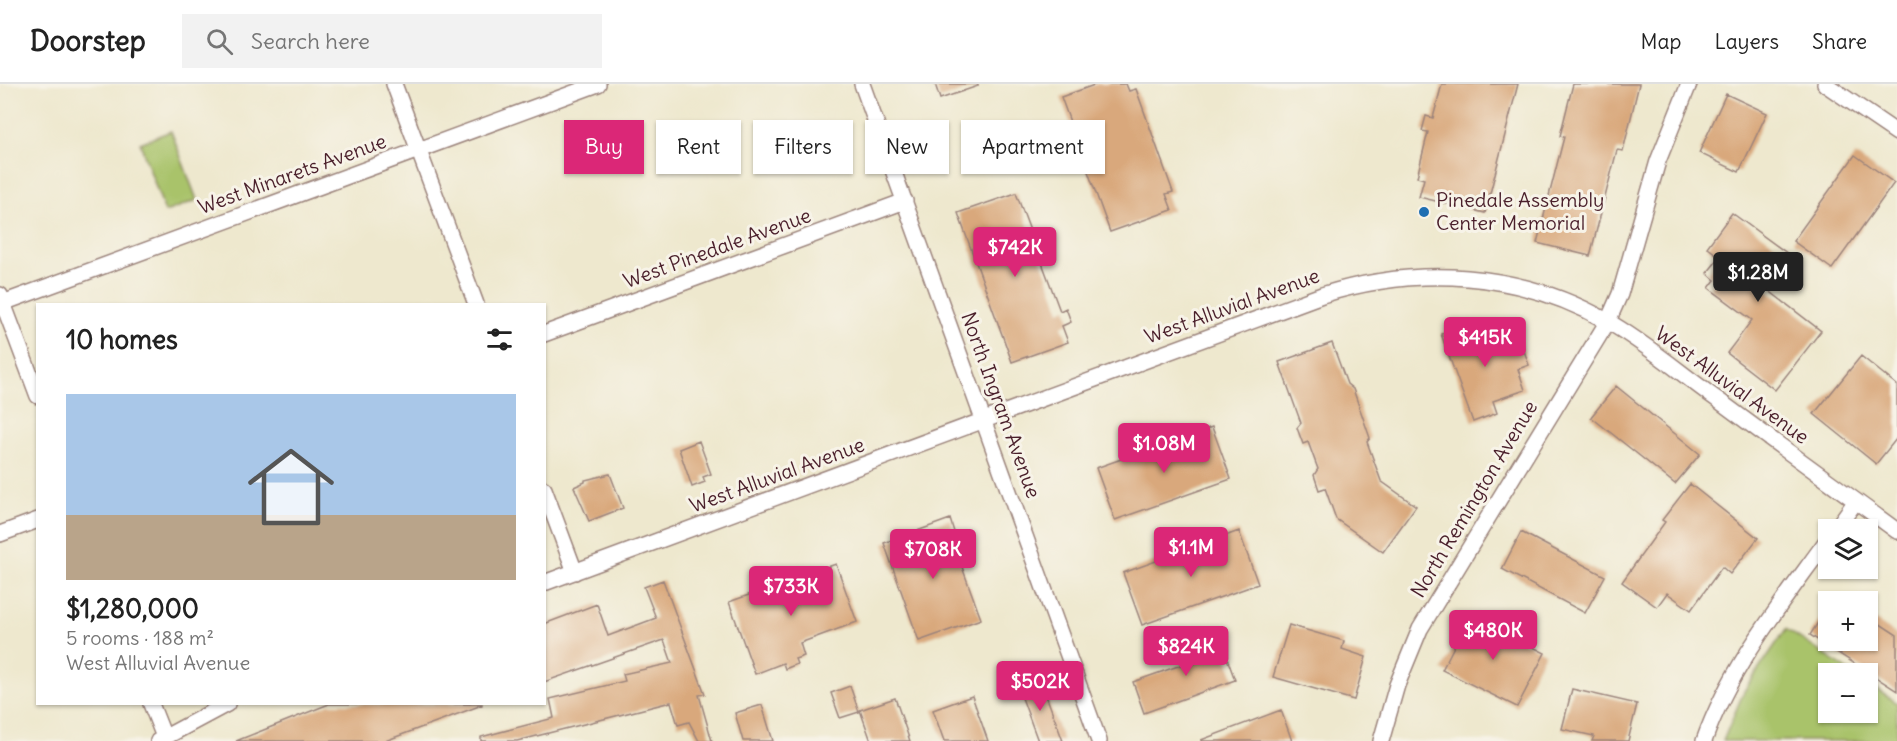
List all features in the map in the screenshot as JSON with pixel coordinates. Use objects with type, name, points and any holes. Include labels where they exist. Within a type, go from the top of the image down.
[{"type":"street","points":[[394,84],[476,303]]},
{"type":"street","name":"West Minarets Avenue","points":[[1,301],[598,84]]},
{"type":"street","name":"North Ingram Avenue","points":[[862,84],[1099,741]]},
{"type":"street","name":"North Remington Avenue","points":[[1381,741],[1397,685],[1420,629],[1608,321],[1620,294],[1658,161],[1689,84]]},
{"type":"street","points":[[1826,84],[1897,133]]},
{"type":"street","name":"West Pinedale Avenue","points":[[546,333],[905,201]]},
{"type":"street","name":"West Alluvial Avenue","points":[[546,582],[1322,296],[1390,279],[1454,277],[1505,282],[1542,292],[1608,321],[1897,531]]},
{"type":"street","points":[[1,301],[36,391]]},
{"type":"street","points":[[546,494],[575,572]]},
{"type":"street","points":[[1843,519],[1856,501]]},
{"type":"street","points":[[0,534],[36,521]]},
{"type":"street","points":[[1704,741],[1714,711],[1744,657],[1818,553]]},
{"type":"street","points":[[151,705],[161,739],[225,705]]},
{"type":"green space","points":[[171,131],[197,200],[165,212],[140,143]]},
{"type":"green space","points":[[1786,629],[1837,663],[1818,663],[1818,723],[1878,723],[1878,691],[1897,703],[1897,741],[1723,741],[1744,691]]},
{"type":"building","points":[[935,84],[978,84],[978,86],[940,99]]},
{"type":"building","points":[[1097,84],[1126,84],[1129,91],[1136,89],[1173,192],[1166,194],[1172,210],[1110,232],[1089,174],[1105,174],[1105,120],[1069,120],[1061,97]]},
{"type":"building","points":[[1442,84],[1518,84],[1485,213],[1419,197],[1424,179],[1417,177],[1428,132],[1422,131],[1426,116],[1433,118]]},
{"type":"building","points":[[1573,84],[1639,84],[1623,151],[1617,150],[1590,256],[1537,243],[1564,137],[1560,136]]},
{"type":"building","points":[[1726,94],[1767,113],[1739,172],[1699,153]]},
{"type":"building","points":[[1855,155],[1894,183],[1832,269],[1793,241]]},
{"type":"building","points":[[1016,193],[1060,311],[1066,308],[1071,322],[1062,326],[1068,342],[1012,362],[958,213]]},
{"type":"building","points":[[1732,213],[1788,254],[1763,286],[1821,331],[1775,390],[1727,353],[1752,320],[1709,288],[1715,280],[1707,273],[1720,257],[1707,247]]},
{"type":"building","points":[[1466,325],[1469,336],[1494,327],[1497,334],[1505,331],[1510,345],[1521,342],[1529,365],[1518,369],[1525,390],[1493,401],[1497,413],[1473,422],[1441,334]]},
{"type":"building","points":[[1332,343],[1347,384],[1353,389],[1370,438],[1367,442],[1381,481],[1416,506],[1383,552],[1336,519],[1325,488],[1319,490],[1314,475],[1318,469],[1308,442],[1303,444],[1297,428],[1301,423],[1279,362]]},
{"type":"building","points":[[1861,356],[1897,385],[1897,438],[1876,464],[1814,414]]},
{"type":"building","points":[[1616,386],[1700,454],[1675,484],[1591,417]]},
{"type":"building","points":[[1212,427],[1231,479],[1115,520],[1096,468]]},
{"type":"building","points":[[699,441],[711,474],[703,477],[705,482],[692,487],[679,449]]},
{"type":"building","points":[[610,474],[623,508],[589,521],[574,487],[585,480]]},
{"type":"building","points":[[1690,484],[1758,538],[1730,574],[1722,567],[1691,610],[1667,593],[1657,607],[1622,582],[1665,522],[1662,520]]},
{"type":"building","points":[[950,519],[954,532],[950,534],[981,619],[919,641],[884,543]]},
{"type":"building","points":[[1239,531],[1258,584],[1142,625],[1123,573]]},
{"type":"building","points":[[1521,532],[1605,576],[1585,613],[1502,569]]},
{"type":"building","points":[[836,564],[857,622],[800,643],[804,656],[795,659],[797,664],[785,669],[783,663],[755,674],[729,602]]},
{"type":"building","points":[[663,580],[705,694],[699,695],[712,741],[699,741],[689,722],[678,725],[671,702],[517,741],[481,741],[481,737],[554,718],[550,699],[625,681],[623,674],[672,663],[664,640],[546,681],[546,623],[597,604],[608,636],[656,618],[644,587]]},
{"type":"building","points":[[1470,615],[1545,653],[1517,707],[1442,670]]},
{"type":"building","points":[[1818,623],[1818,640],[1810,635]]},
{"type":"building","points":[[1878,623],[1897,635],[1897,691],[1878,679],[1878,663],[1854,663],[1835,651],[1878,651]]},
{"type":"building","points":[[1289,625],[1344,641],[1342,649],[1366,657],[1354,700],[1273,677]]},
{"type":"building","points":[[1220,639],[1235,680],[1144,713],[1133,682],[1184,664],[1180,653]]},
{"type":"building","points":[[1040,679],[1063,741],[1038,741],[1018,687]]},
{"type":"building","points":[[850,686],[859,712],[840,718],[831,693]]},
{"type":"building","points":[[1572,689],[1637,704],[1628,741],[1592,741],[1594,736],[1562,729]]},
{"type":"building","points":[[972,696],[988,741],[944,741],[933,710]]},
{"type":"building","points":[[895,698],[910,741],[871,741],[860,710]]},
{"type":"building","points":[[326,705],[482,705],[385,741],[236,741]]},
{"type":"building","points":[[762,705],[773,741],[743,741],[735,713]]},
{"type":"building","points":[[1281,710],[1292,741],[1201,741],[1201,740]]},
{"type":"place","name":"Pinedale Assembly Center Memorial","points":[[1424,212]]}]
